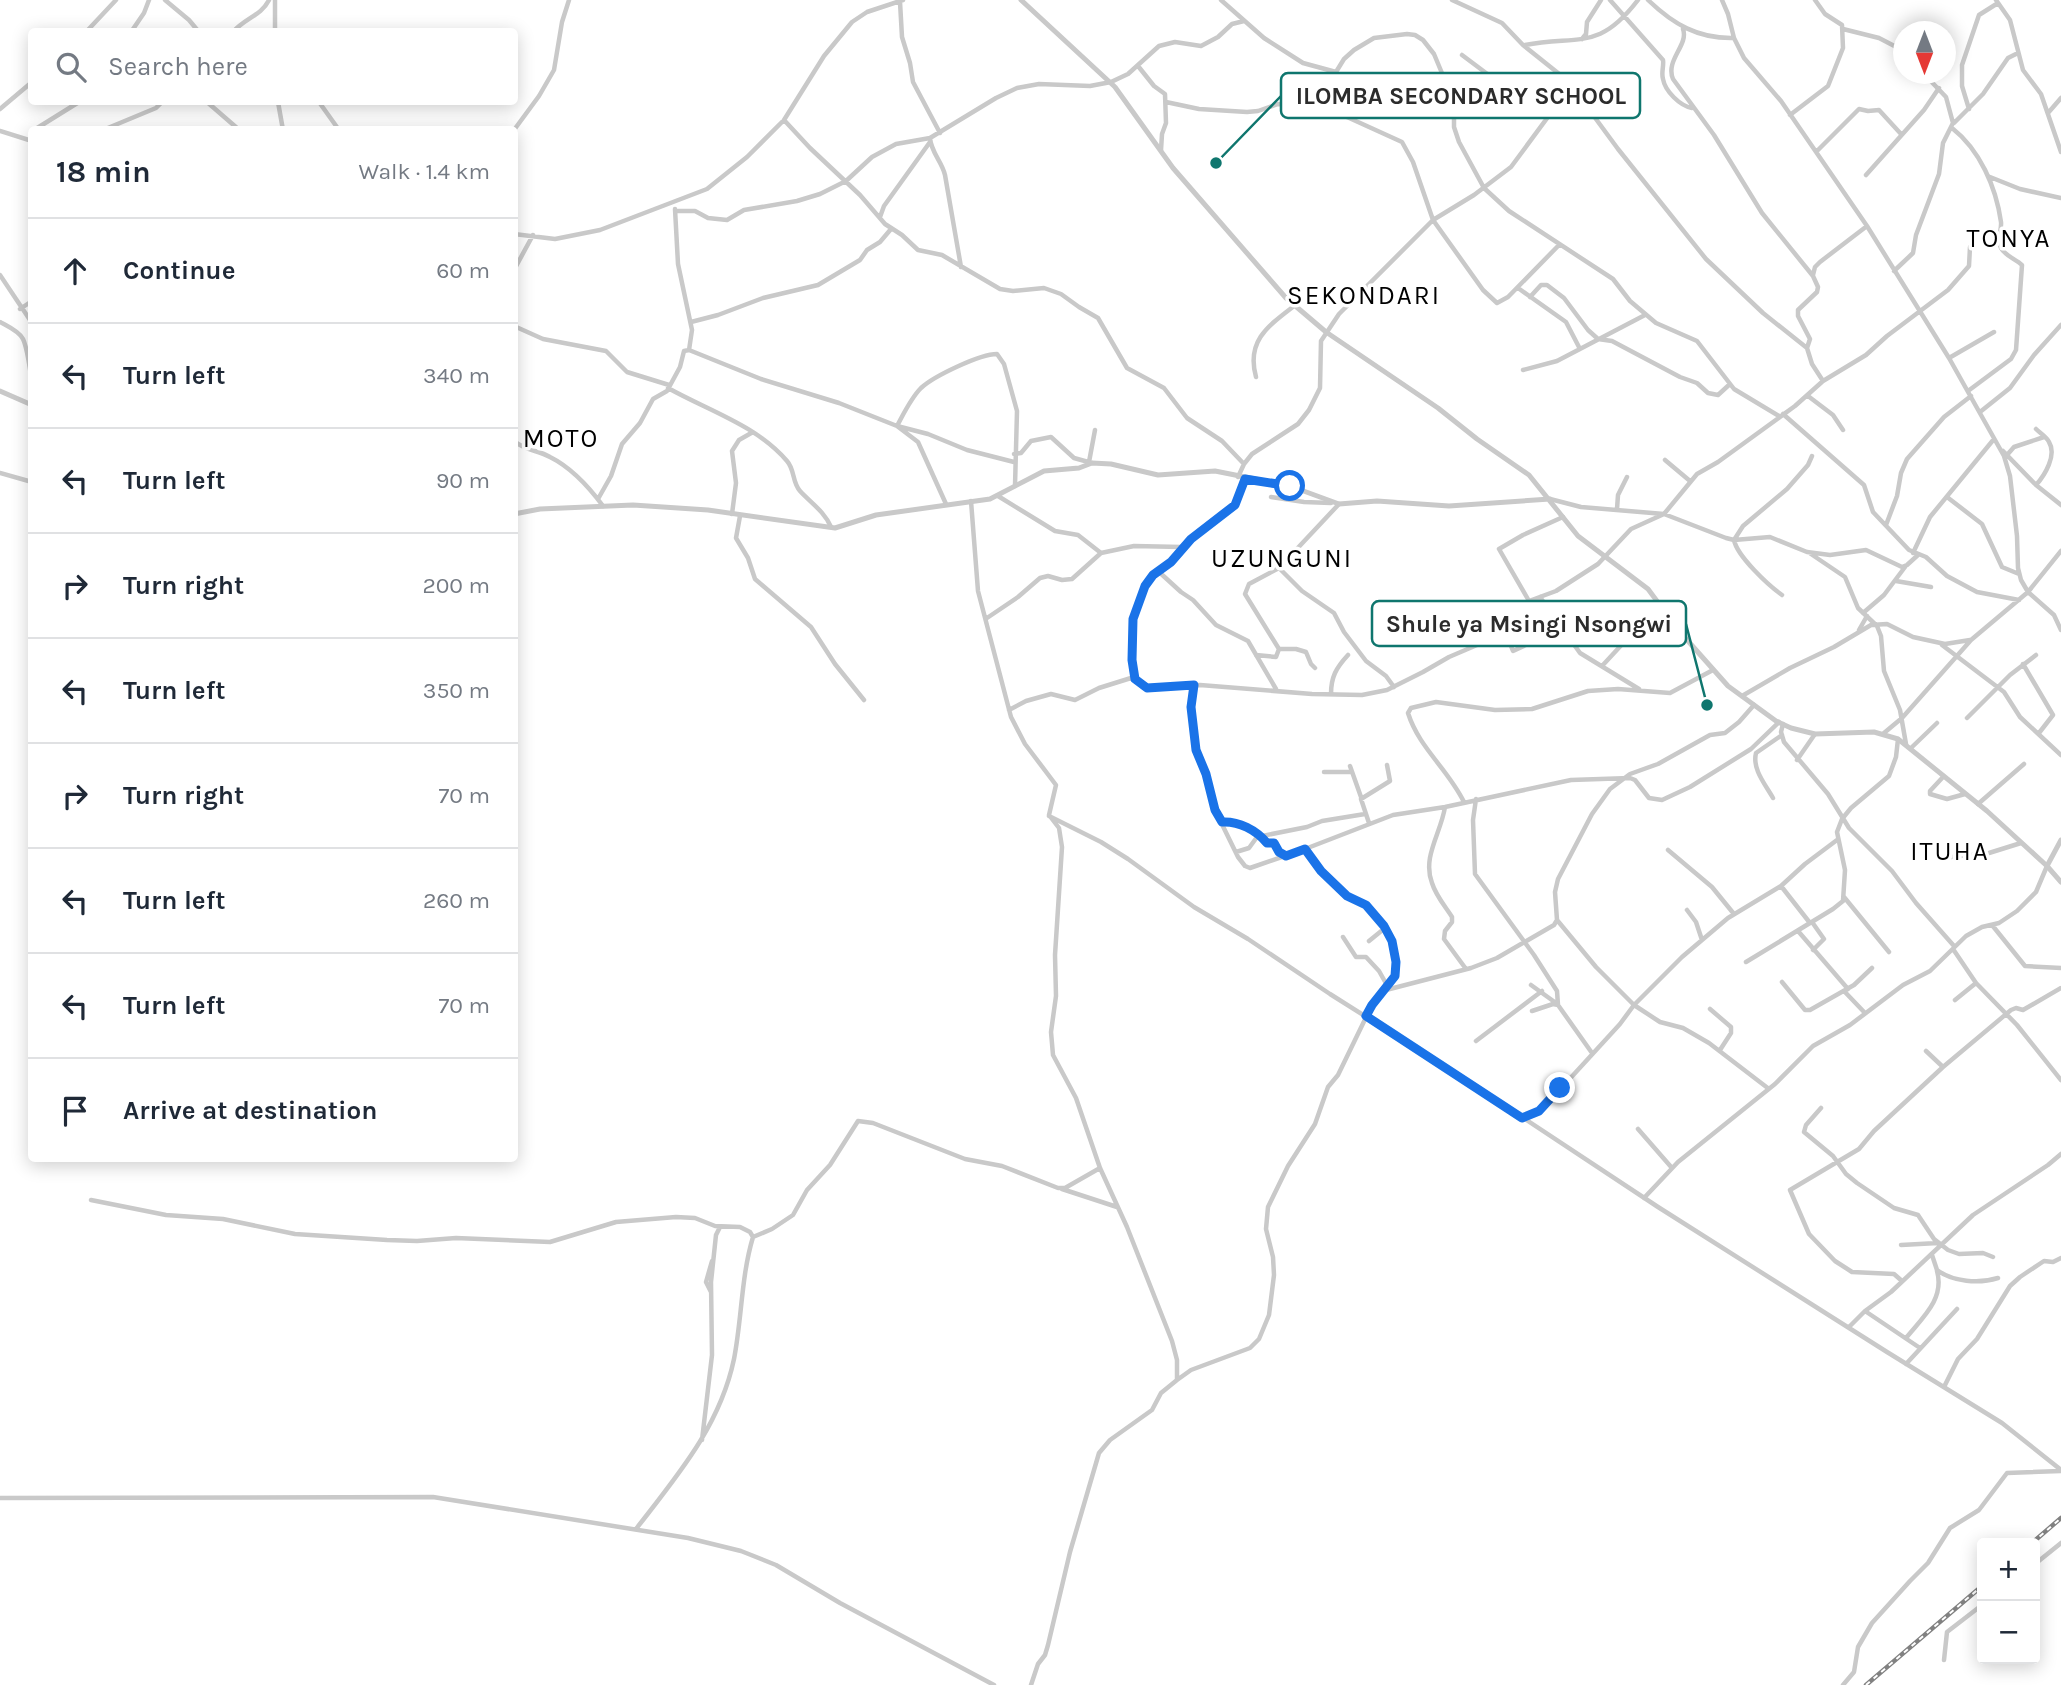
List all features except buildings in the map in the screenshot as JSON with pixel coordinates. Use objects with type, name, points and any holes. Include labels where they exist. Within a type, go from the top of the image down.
[{"type":"street","points":[[90,28],[116,0]]},
{"type":"street","points":[[134,28],[149,0]]},
{"type":"street","points":[[165,0],[196,28]]},
{"type":"street","points":[[237,28],[249,17],[263,12],[270,0]]},
{"type":"street","points":[[275,0],[275,28]]},
{"type":"street","points":[[517,126],[554,70],[562,22],[569,0]]},
{"type":"street","points":[[1021,0],[1111,82],[1191,189],[1294,306],[1521,468],[1588,545],[1644,585],[1728,686],[1781,723],[1815,734],[1884,733],[1898,738],[1978,804],[2061,882]]},
{"type":"street","points":[[1221,0],[1264,38],[1303,63],[1336,72]]},
{"type":"street","points":[[1452,0],[1502,23],[1523,45],[1568,81],[1623,156],[1710,263],[1763,313],[1807,348],[1812,364],[1823,381]]},
{"type":"street","points":[[1582,39],[1586,34],[1587,22],[1601,0]]},
{"type":"street","points":[[1610,0],[1663,60],[1662,78],[1673,95],[1683,106],[1693,108]]},
{"type":"street","points":[[1523,45],[1603,34],[1625,16],[1638,0]]},
{"type":"street","points":[[1648,0],[1683,29],[1704,36],[1734,38]]},
{"type":"street","points":[[1722,0],[1734,38],[1744,58],[1817,151],[1867,226],[1980,412],[2010,476],[2019,574],[2028,592],[2054,615],[2061,630]]},
{"type":"street","points":[[1790,115],[1828,86],[1842,51],[1843,29],[1825,14],[1815,0]]},
{"type":"street","points":[[518,234],[555,239],[600,230],[697,194],[719,182],[784,120],[824,56],[852,22],[867,12],[901,1],[902,37],[913,82],[940,133]]},
{"type":"street","points":[[1969,110],[1962,86],[1962,65],[1979,15],[1996,1],[2014,28],[2023,70],[2041,94],[2061,152]]},
{"type":"street","points":[[880,218],[884,206],[930,140],[996,98],[1017,88],[1039,84],[1090,86],[1111,82],[1138,66],[1158,46],[1175,42],[1201,47],[1232,24],[1244,21]]},
{"type":"street","points":[[1683,29],[1685,36],[1674,57],[1671,73],[1762,214],[1813,275],[1818,287],[1817,292],[1798,310],[1798,316],[1810,339],[1807,348]]},
{"type":"street","points":[[1843,29],[1880,38],[1893,45]]},
{"type":"street","points":[[1324,110],[1326,91],[1344,59],[1354,50],[1374,38],[1407,34],[1423,40],[1434,54],[1449,90],[1459,142],[1484,187],[1509,211],[1613,279],[1626,297],[1645,315],[1665,328],[1698,341],[1730,384],[1781,415],[1864,485],[1872,510],[1916,554],[1926,558],[1947,576],[1977,592],[2019,600]]},
{"type":"street","points":[[1894,271],[1913,253],[1916,235],[1939,174],[1943,143],[1952,126],[1969,110],[2008,58],[2018,53]]},
{"type":"street","points":[[1462,55],[1546,118]]},
{"type":"street","points":[[1138,66],[1154,86],[1164,92],[1166,123],[1161,152]]},
{"type":"street","points":[[1886,525],[1907,459],[1944,416],[2011,359],[2016,350],[2022,265],[2001,250],[1998,240],[2001,221],[1990,177],[1952,126],[1949,106],[1935,84]]},
{"type":"street","points":[[0,109],[28,85]]},
{"type":"street","points":[[1866,175],[1924,110],[1939,88]]},
{"type":"street","points":[[1238,477],[1252,454],[1298,424],[1310,410],[1320,388],[1321,341],[1346,307],[1433,220],[1511,167],[1559,103],[1577,91]]},
{"type":"street","points":[[2047,114],[2061,98]]},
{"type":"street","points":[[1166,102],[1199,109],[1253,112],[1286,103],[1317,107],[1347,117],[1402,142],[1413,162],[1433,220],[1491,299],[1501,302],[1559,245]]},
{"type":"street","points":[[40,126],[74,105]]},
{"type":"street","points":[[113,126],[160,105]]},
{"type":"street","points":[[210,105],[234,126]]},
{"type":"street","points":[[279,105],[282,126]]},
{"type":"street","points":[[321,105],[336,126]]},
{"type":"street","points":[[1817,151],[1859,109],[1883,112],[1901,134]]},
{"type":"street","points":[[784,120],[891,229],[918,250],[942,255],[1006,291],[1050,290],[1061,294],[1098,318],[1127,368],[1164,388],[1187,418],[1222,441],[1244,464]]},
{"type":"street","points":[[0,131],[28,140]]},
{"type":"street","points":[[20,137],[28,133]]},
{"type":"street","points":[[676,211],[695,211],[708,218],[727,219],[744,210],[797,201],[820,194],[846,181],[866,160],[896,144],[930,140]]},
{"type":"street","points":[[930,140],[945,175],[961,267]]},
{"type":"street","points":[[1990,177],[2020,189],[2061,198]]},
{"type":"street","points":[[674,202],[678,264],[693,338],[689,350]]},
{"type":"street","points":[[1813,275],[1815,267],[1867,226]]},
{"type":"street","points":[[691,322],[763,298],[818,285],[860,260],[867,250],[880,242],[891,229]]},
{"type":"street","points":[[518,263],[533,235]]},
{"type":"street","points":[[1009,710],[1051,694],[1075,700],[1129,678],[1147,688],[1194,685],[1331,694],[1378,693],[1394,687],[1477,645],[1529,601],[1565,586],[1606,557],[1631,529],[1664,514],[1690,481],[1808,396],[1823,381],[1866,355],[1948,290],[1970,261],[1970,247]]},
{"type":"street","points":[[0,275],[28,318]]},
{"type":"street","points":[[1531,297],[1541,285],[1547,285],[1568,302],[1598,339],[1615,343],[1680,377],[1698,383],[1713,395],[1718,395],[1730,384]]},
{"type":"street","points":[[1518,288],[1566,322],[1580,349]]},
{"type":"street","points":[[20,309],[28,304]]},
{"type":"street","points":[[1256,377],[1252,363],[1253,354],[1261,336],[1294,306]]},
{"type":"street","points":[[1523,370],[1557,360],[1645,315]]},
{"type":"street","points":[[0,322],[16,331],[23,339],[28,359]]},
{"type":"street","points":[[1980,412],[2010,388],[2034,355],[2061,325]]},
{"type":"street","points":[[518,329],[543,339],[606,351],[627,372],[669,386],[742,424],[789,463],[796,485],[823,514],[831,528]]},
{"type":"street","points":[[1949,358],[1993,332]]},
{"type":"street","points":[[598,499],[611,476],[622,444],[640,423],[653,399],[665,394],[680,367],[684,351],[689,350],[761,379],[839,403],[897,426],[928,434],[967,450],[1014,462]]},
{"type":"street","points":[[897,426],[912,399],[925,384],[973,361],[997,354],[1004,364],[1017,411],[1015,486]]},
{"type":"street","points":[[0,391],[28,403]]},
{"type":"street","points":[[1808,396],[1833,415],[1843,430]]},
{"type":"street","points":[[897,426],[920,446],[946,505]]},
{"type":"street","points":[[2036,429],[2045,437],[2051,448],[2048,468],[2036,485]]},
{"type":"street","points":[[1091,463],[1095,430]]},
{"type":"street","points":[[732,514],[736,483],[732,451],[739,440],[753,432]]},
{"type":"street","points":[[1014,454],[1021,453],[1033,440],[1051,437],[1072,456],[1091,463],[1111,464],[1157,475],[1174,476],[1209,471],[1290,486],[1331,503]]},
{"type":"street","points":[[2007,455],[2018,445],[2045,437]]},
{"type":"street","points":[[1858,631],[1865,615],[1916,554],[1930,517],[1994,439]]},
{"type":"street","points":[[518,444],[527,450],[540,452],[557,460],[576,475],[603,506]]},
{"type":"street","points":[[1999,448],[2036,485],[2061,505]]},
{"type":"street","points":[[1782,595],[1758,575],[1737,550],[1734,540],[1743,526],[1787,489],[1806,468],[1811,456]]},
{"type":"street","points":[[1665,460],[1690,481]]},
{"type":"street","points":[[518,513],[540,509],[603,506],[688,508],[831,528],[843,527],[876,515],[998,496],[1044,471],[1079,468],[1091,463]]},
{"type":"street","points":[[0,473],[28,481]]},
{"type":"street","points":[[1617,509],[1618,495],[1627,477]]},
{"type":"street","points":[[1135,679],[1132,660],[1133,619],[1145,586],[1183,547],[1235,505],[1245,479]]},
{"type":"street","points":[[998,496],[1055,531],[1078,535],[1101,554]]},
{"type":"street","points":[[1270,497],[1339,504],[1377,501],[1449,506],[1550,499],[1581,507],[1664,514],[1734,540],[1769,537],[1807,552],[1845,577],[1857,605],[1875,624],[1881,636],[1884,671],[1902,718],[1908,746]]},
{"type":"street","points":[[1947,497],[1982,524],[2002,567],[2019,574]]},
{"type":"street","points":[[971,502],[978,591],[1009,710],[1021,737],[1056,785],[1049,816]]},
{"type":"street","points":[[1279,649],[1245,591],[1249,584],[1279,568],[1339,504]]},
{"type":"street","points":[[740,516],[736,538],[748,558],[755,579],[811,627],[835,664],[864,700]]},
{"type":"street","points":[[1529,601],[1499,549],[1563,517]]},
{"type":"street","points":[[987,618],[1040,578],[1048,576],[1062,580],[1072,579],[1101,554],[1134,546],[1183,547]]},
{"type":"street","points":[[1807,552],[1838,555],[1866,550],[1906,566]]},
{"type":"street","points":[[1884,733],[1902,718],[1971,640],[2028,592],[2061,551]]},
{"type":"street","points":[[1279,568],[1302,591],[1334,613],[1344,632],[1366,661],[1386,676],[1394,687]]},
{"type":"street","points":[[1158,571],[1181,593],[1193,600],[1216,625],[1248,641],[1276,690]]},
{"type":"street","points":[[1895,581],[1931,587]]},
{"type":"street","points":[[1540,597],[1580,653],[1641,690]]},
{"type":"street","points":[[1602,666],[1627,639],[1664,611]]},
{"type":"street","points":[[1502,624],[1513,651],[1562,628]]},
{"type":"street","points":[[1742,696],[1875,624],[1887,624],[1913,637],[1940,643],[1971,640]]},
{"type":"street","points":[[1940,643],[1998,687],[2020,717],[2061,755]]},
{"type":"street","points":[[1256,655],[1276,657],[1279,649]]},
{"type":"street","points":[[1279,649],[1306,652],[1315,668]]},
{"type":"street","points":[[1331,694],[1334,671],[1348,655]]},
{"type":"street","points":[[1967,719],[1998,687],[2036,655]]},
{"type":"street","points":[[2023,664],[2053,715],[2039,733]]},
{"type":"street","points":[[1464,802],[1446,771],[1416,735],[1408,713],[1411,708],[1436,702],[1495,710],[1532,709],[1588,691],[1618,689],[1670,693],[1713,670]]},
{"type":"street","points":[[1194,685],[1191,707],[1196,750],[1206,774],[1215,810],[1241,862],[1250,868],[1404,812],[1445,807],[1571,780],[1623,777],[1658,764],[1710,735],[1725,733],[1754,705]]},
{"type":"street","points":[[1781,723],[1784,743],[1828,794],[1842,819],[1892,871],[1954,947],[1976,983],[2008,1015],[2061,1080]]},
{"type":"street","points":[[1623,777],[1635,780],[1649,798],[1665,800],[1732,762],[1781,723]]},
{"type":"street","points":[[1908,746],[1937,723]]},
{"type":"street","points":[[1797,760],[1815,734]]},
{"type":"street","points":[[1773,797],[1754,758],[1756,753],[1782,735]]},
{"type":"street","points":[[1746,962],[1840,904],[1844,897],[1845,870],[1837,832],[1842,819],[1860,798],[1887,779],[1896,758],[1898,738]]},
{"type":"street","points":[[1978,804],[2024,764]]},
{"type":"street","points":[[1361,798],[1390,781],[1387,765]]},
{"type":"street","points":[[1350,766],[1368,823]]},
{"type":"street","points":[[1324,772],[1352,772]]},
{"type":"street","points":[[1623,777],[1610,789],[1592,814],[1558,879],[1555,892],[1557,920],[1596,967],[1634,1005],[1660,1022],[1685,1029],[1720,1050],[1769,1089]]},
{"type":"street","points":[[1943,777],[1930,794],[1947,799],[1965,794]]},
{"type":"street","points":[[1476,799],[1473,820],[1475,874],[1557,991],[1557,1004]]},
{"type":"street","points":[[1445,807],[1431,853],[1429,875],[1452,917],[1444,939],[1466,969]]},
{"type":"street","points":[[1236,852],[1249,848],[1256,838],[1261,836],[1365,814]]},
{"type":"street","points":[[1049,816],[1128,859],[1194,907],[1248,939],[1644,1198],[2007,1426],[2061,1471]]},
{"type":"street","points":[[1049,816],[1059,828],[1062,847],[1052,1048],[1055,1061],[1076,1098],[1100,1168],[1174,1346],[1177,1380]]},
{"type":"street","points":[[1222,822],[1236,822],[1261,836],[1267,843],[1275,844],[1279,852],[1286,856]]},
{"type":"street","points":[[1522,1118],[1543,1108],[1634,1005],[1682,957],[1734,914],[1781,886],[1837,840]]},
{"type":"street","points":[[1644,1198],[1672,1168],[1769,1089],[1813,1046],[1846,1028],[1909,981],[1930,971],[1976,930],[2006,919],[2027,902],[2041,883],[2061,840]]},
{"type":"street","points":[[1951,857],[1989,853],[2021,843]]},
{"type":"street","points":[[1031,1685],[1048,1645],[1070,1552],[1099,1453],[1110,1440],[1152,1410],[1161,1393],[1191,1370],[1250,1348],[1259,1339],[1269,1315],[1275,1275],[1266,1228],[1268,1207],[1287,1167],[1315,1124],[1328,1087],[1338,1075],[1372,1005],[1395,976],[1396,962],[1392,941],[1385,928],[1362,902],[1347,896],[1305,849]]},
{"type":"street","points":[[1668,850],[1712,887],[1734,914]]},
{"type":"street","points":[[1781,886],[1824,939],[1813,950]]},
{"type":"street","points":[[1844,897],[1889,952]]},
{"type":"street","points":[[1687,910],[1696,922],[1702,940]]},
{"type":"street","points":[[1387,989],[1466,969],[1507,954],[1524,941],[1554,925],[1557,920]]},
{"type":"street","points":[[1992,925],[2025,966],[2061,968]]},
{"type":"street","points":[[1369,941],[1385,928]]},
{"type":"street","points":[[1798,931],[1865,1013]]},
{"type":"street","points":[[1343,937],[1357,958],[1366,957],[1374,965],[1387,989]]},
{"type":"street","points":[[1782,982],[1807,1010],[1846,990],[1871,968]]},
{"type":"street","points":[[1955,1000],[1976,983]]},
{"type":"street","points":[[1531,985],[1557,1004],[1592,1053]]},
{"type":"street","points":[[1902,1281],[1894,1274],[1848,1270],[1835,1261],[1809,1234],[1790,1190],[1859,1149],[1874,1130],[1943,1067],[2013,1009],[2023,1010],[2061,988]]},
{"type":"street","points":[[1476,1041],[1542,991]]},
{"type":"street","points":[[1532,1011],[1557,1004]]},
{"type":"street","points":[[1710,1009],[1731,1027],[1731,1033],[1720,1050]]},
{"type":"street","points":[[1926,1051],[1943,1067]]},
{"type":"street","points":[[1821,1108],[1806,1125],[1804,1132],[1821,1144],[1857,1184],[1894,1208],[1918,1215],[1940,1244]]},
{"type":"street","points":[[753,1237],[772,1229],[793,1214],[807,1190],[830,1165],[858,1121],[873,1123],[933,1144],[965,1159],[1002,1166],[1038,1182],[1118,1207]]},
{"type":"street","points":[[1638,1129],[1672,1168]]},
{"type":"street","points":[[1849,1328],[1980,1210],[2061,1154]]},
{"type":"street","points":[[1061,1188],[1100,1168]]},
{"type":"street","points":[[92,1200],[166,1215],[223,1219],[295,1234],[404,1241],[456,1238],[550,1242],[604,1224],[654,1218],[695,1218],[720,1227],[740,1227],[750,1232],[753,1237],[746,1265],[739,1331],[728,1382],[702,1441],[636,1530]]},
{"type":"street","points":[[702,1441],[712,1355],[711,1292],[716,1235],[720,1227]]},
{"type":"street","points":[[1901,1245],[1924,1242],[1940,1244],[1959,1254],[1983,1253],[1993,1257]]},
{"type":"street","points":[[1906,1338],[1938,1295],[1939,1283],[1932,1254]]},
{"type":"street","points":[[1944,1387],[1958,1359],[1977,1339],[1992,1311],[2013,1282],[2044,1261],[2054,1262],[2061,1258]]},
{"type":"street","points":[[1937,1270],[1948,1276],[1970,1281],[1998,1279]]},
{"type":"street","points":[[1906,1364],[1957,1309]]},
{"type":"street","points":[[1865,1311],[1920,1348]]},
{"type":"street","points":[[1843,1685],[1856,1670],[1857,1650],[1869,1628],[1926,1566],[1954,1524],[1979,1510],[2007,1473],[2061,1471]]},
{"type":"street","points":[[0,1498],[433,1497],[717,1544],[766,1560],[994,1685]]},
{"type":"street","points":[[2040,1560],[2061,1543]]},
{"type":"street","points":[[1944,1660],[1947,1632],[1977,1609]]},
{"type":"railway","points":[[2038,1538],[2061,1518]]},
{"type":"railway","points":[[1866,1685],[1977,1590]]},
{"type":"place","name":"ILOMBA SECONDARY SCHOOL","points":[[1216,163]]},
{"type":"place","name":"Shule ya Msingi Nsongwi","points":[[1707,705]]},
{"type":"district","name":"TONYA","points":[[2009,238]]},
{"type":"district","name":"SEKONDARI","points":[[1364,295]]},
{"type":"district","name":"MOTO","points":[[561,438]]},
{"type":"district","name":"UZUNGUNI","points":[[1282,558]]},
{"type":"district","name":"ITUHA","points":[[1950,851]]},
{"type":"route","points":[[1290,486],[1245,479],[1235,505],[1191,539],[1167,566],[1150,578],[1133,619],[1132,660],[1135,679],[1147,688],[1194,685],[1191,707],[1197,755],[1206,774],[1215,810],[1222,822],[1238,823],[1261,836],[1267,843],[1274,843],[1279,852],[1286,856],[1305,849],[1321,871],[1347,896],[1366,905],[1386,930],[1395,953],[1396,973],[1366,1016],[1522,1118],[1539,1111],[1560,1088]]}]
